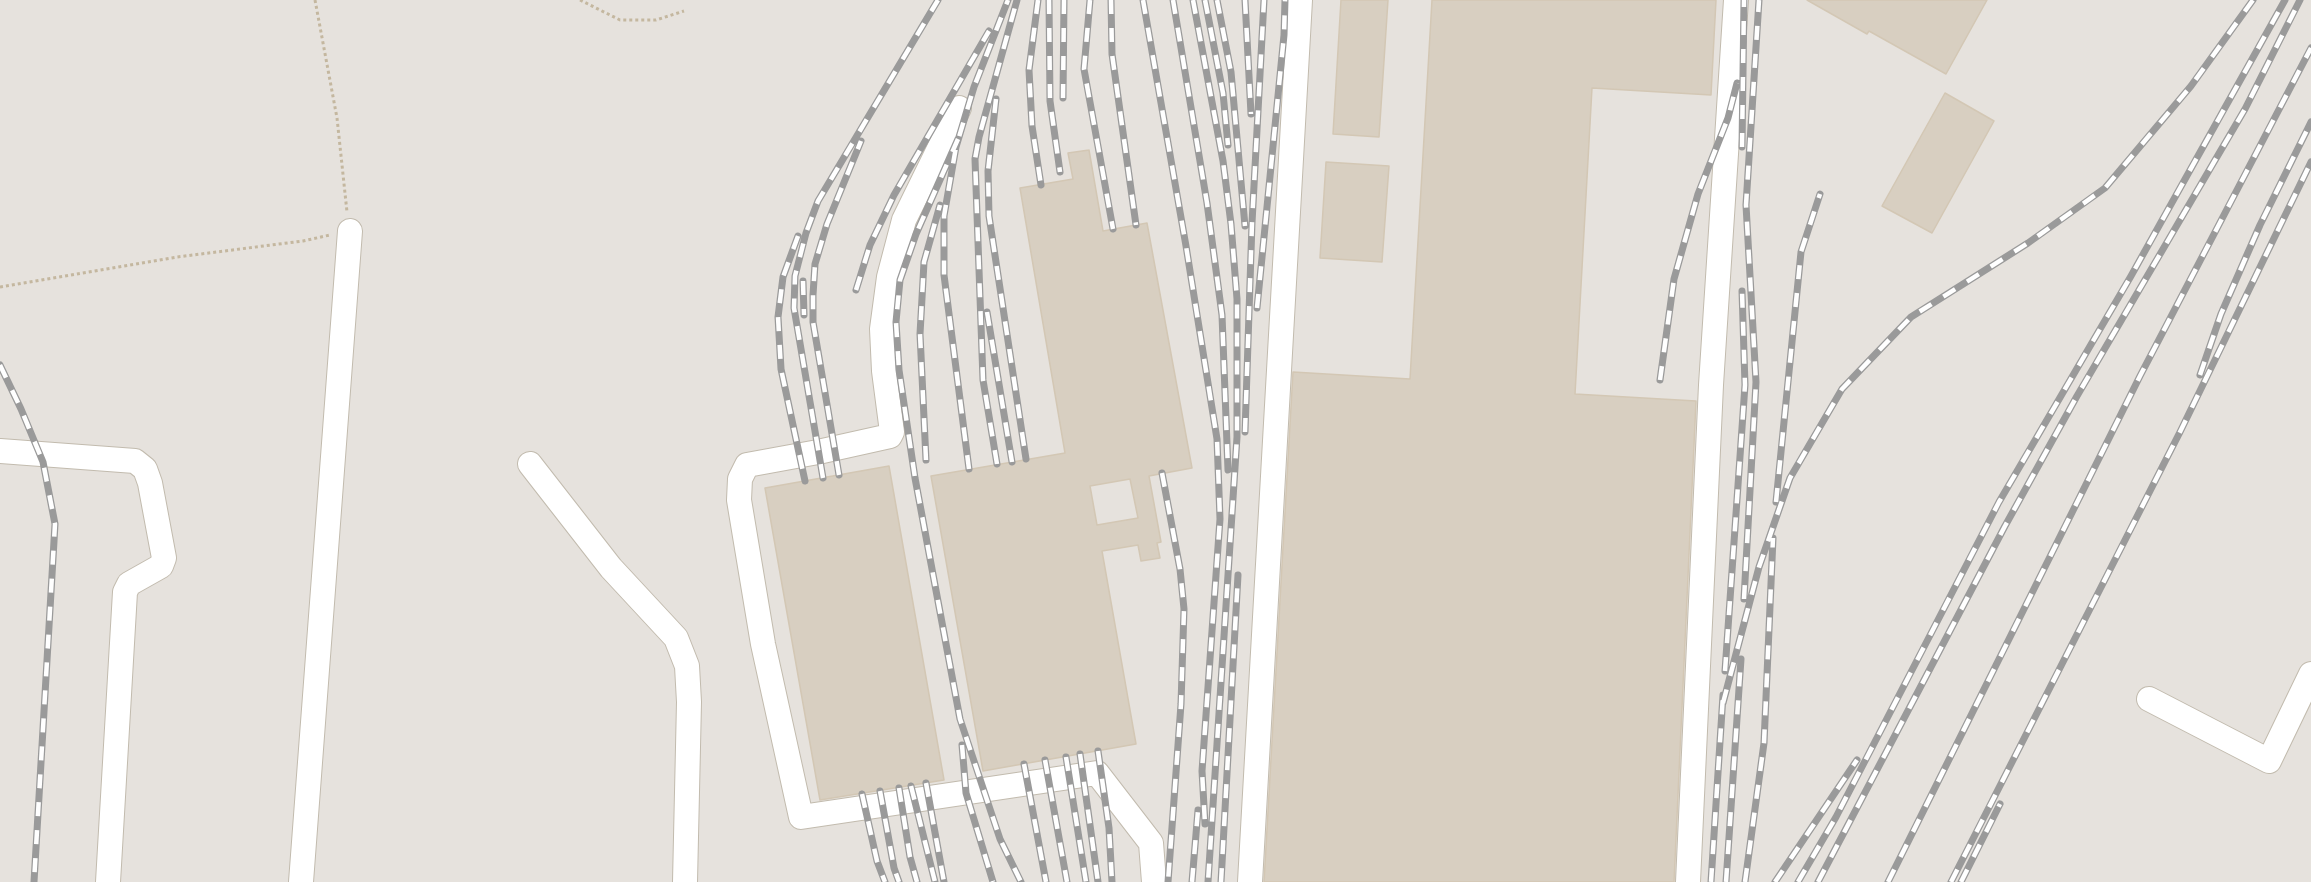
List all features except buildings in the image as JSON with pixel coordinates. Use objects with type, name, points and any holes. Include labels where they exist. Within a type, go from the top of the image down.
[{"type":"lane","points":[[1250,882],[1299,0]]},
{"type":"lane","points":[[1688,882],[1711,373],[1736,0]]},
{"type":"lane","points":[[959,108],[904,220],[889,277],[882,329],[884,371],[892,432],[890,436],[747,465],[740,479],[739,500],[763,644],[801,817],[1097,773],[1151,843],[1154,882]]},
{"type":"lane","points":[[301,882],[350,231]]},
{"type":"lane","points":[[0,452],[135,461],[145,469],[150,483],[164,558],[161,566],[129,584],[124,592],[108,882]]},
{"type":"lane","points":[[530,464],[610,568],[676,638],[687,666],[689,702],[685,882]]},
{"type":"lane","points":[[2149,699],[2269,761],[2311,674]]},
{"type":"path","points":[[0,287],[177,257],[303,241],[350,231],[337,118],[315,0]]},
{"type":"path","points":[[580,0],[620,20],[656,20],[684,11]]},
{"type":"shaded area","points":[[0,0],[2311,0],[2311,882],[0,882]]},
{"type":"railway","points":[[823,478],[794,308],[795,276],[806,233],[818,201],[938,0]]},
{"type":"railway","points":[[969,469],[944,275],[944,216],[956,147],[974,87],[1008,0]]},
{"type":"railway","points":[[997,464],[983,380],[975,159],[1017,0]]},
{"type":"railway","points":[[1038,0],[1029,70],[1032,126],[1041,185]]},
{"type":"railway","points":[[1049,0],[1050,101],[1060,172]]},
{"type":"railway","points":[[1063,98],[1064,0]]},
{"type":"railway","points":[[1090,0],[1084,69],[1113,229]]},
{"type":"railway","points":[[1111,0],[1112,54],[1136,225]]},
{"type":"railway","points":[[1143,0],[1217,439],[1220,519],[1202,771],[1205,824]]},
{"type":"railway","points":[[1173,0],[1207,203],[1222,315],[1228,470]]},
{"type":"railway","points":[[1193,0],[1223,161],[1237,299],[1237,437],[1208,882]]},
{"type":"railway","points":[[1205,0],[1223,93],[1228,145]]},
{"type":"railway","points":[[1217,0],[1231,72],[1245,226]]},
{"type":"railway","points":[[1245,0],[1251,114]]},
{"type":"railway","points":[[1245,432],[1252,223],[1264,0]]},
{"type":"railway","points":[[1257,308],[1284,35],[1285,0]]},
{"type":"railway","points":[[1742,147],[1744,0]]},
{"type":"railway","points":[[1744,599],[1756,382],[1746,205],[1759,0]]},
{"type":"railway","points":[[1723,703],[1759,567],[1790,478],[1842,389],[1911,317],[2028,243],[2105,188],[2191,86],[2253,0]]},
{"type":"railway","points":[[1798,882],[1836,817],[1999,502],[2131,276],[2285,0]]},
{"type":"railway","points":[[1818,882],[2005,526],[2077,396],[2245,109],[2300,0]]},
{"type":"railway","points":[[856,290],[870,245],[894,195],[989,31]]},
{"type":"railway","points":[[1888,882],[2140,376],[2311,48]]},
{"type":"railway","points":[[1660,380],[1674,279],[1698,194],[1728,118],[1737,83]]},
{"type":"railway","points":[[996,99],[988,171],[989,216],[1026,459]]},
{"type":"railway","points":[[2200,375],[2221,314],[2260,225],[2311,122]]},
{"type":"railway","points":[[958,139],[916,234],[900,280],[896,322],[899,370],[915,478],[960,719],[1000,839],[1021,882]]},
{"type":"railway","points":[[839,475],[813,322],[815,264],[827,224],[861,141]]},
{"type":"railway","points":[[1951,882],[2180,432],[2311,162]]},
{"type":"railway","points":[[1776,502],[1801,252],[1820,194]]},
{"type":"railway","points":[[926,460],[920,334],[924,262],[940,205]]},
{"type":"railway","points":[[798,236],[783,277],[778,317],[781,369],[805,481]]},
{"type":"railway","points":[[803,281],[804,315]]},
{"type":"railway","points":[[1725,671],[1745,385],[1742,291]]},
{"type":"railway","points":[[987,312],[1012,462]]},
{"type":"railway","points":[[0,365],[43,462],[55,524],[34,882]]},
{"type":"railway","points":[[1162,473],[1180,569],[1184,609],[1181,704],[1168,882]]},
{"type":"railway","points":[[1745,882],[1764,743],[1773,538]]},
{"type":"railway","points":[[1221,882],[1238,575]]},
{"type":"railway","points":[[1726,882],[1741,659]]},
{"type":"railway","points":[[1711,882],[1723,695]]},
{"type":"railway","points":[[962,745],[966,793],[993,882]]},
{"type":"railway","points":[[1098,751],[1109,828],[1112,882]]},
{"type":"railway","points":[[1080,754],[1098,882]]},
{"type":"railway","points":[[1066,757],[1086,882]]},
{"type":"railway","points":[[1045,760],[1067,882]]},
{"type":"railway","points":[[1775,882],[1857,760]]},
{"type":"railway","points":[[1024,764],[1046,882]]},
{"type":"railway","points":[[926,783],[944,882]]},
{"type":"railway","points":[[911,786],[935,882]]},
{"type":"railway","points":[[899,788],[910,857],[917,882]]},
{"type":"railway","points":[[880,791],[894,868],[899,882]]},
{"type":"railway","points":[[862,794],[877,861],[885,882]]},
{"type":"railway","points":[[1961,882],[2000,804]]},
{"type":"railway","points":[[1192,882],[1198,810]]}]
